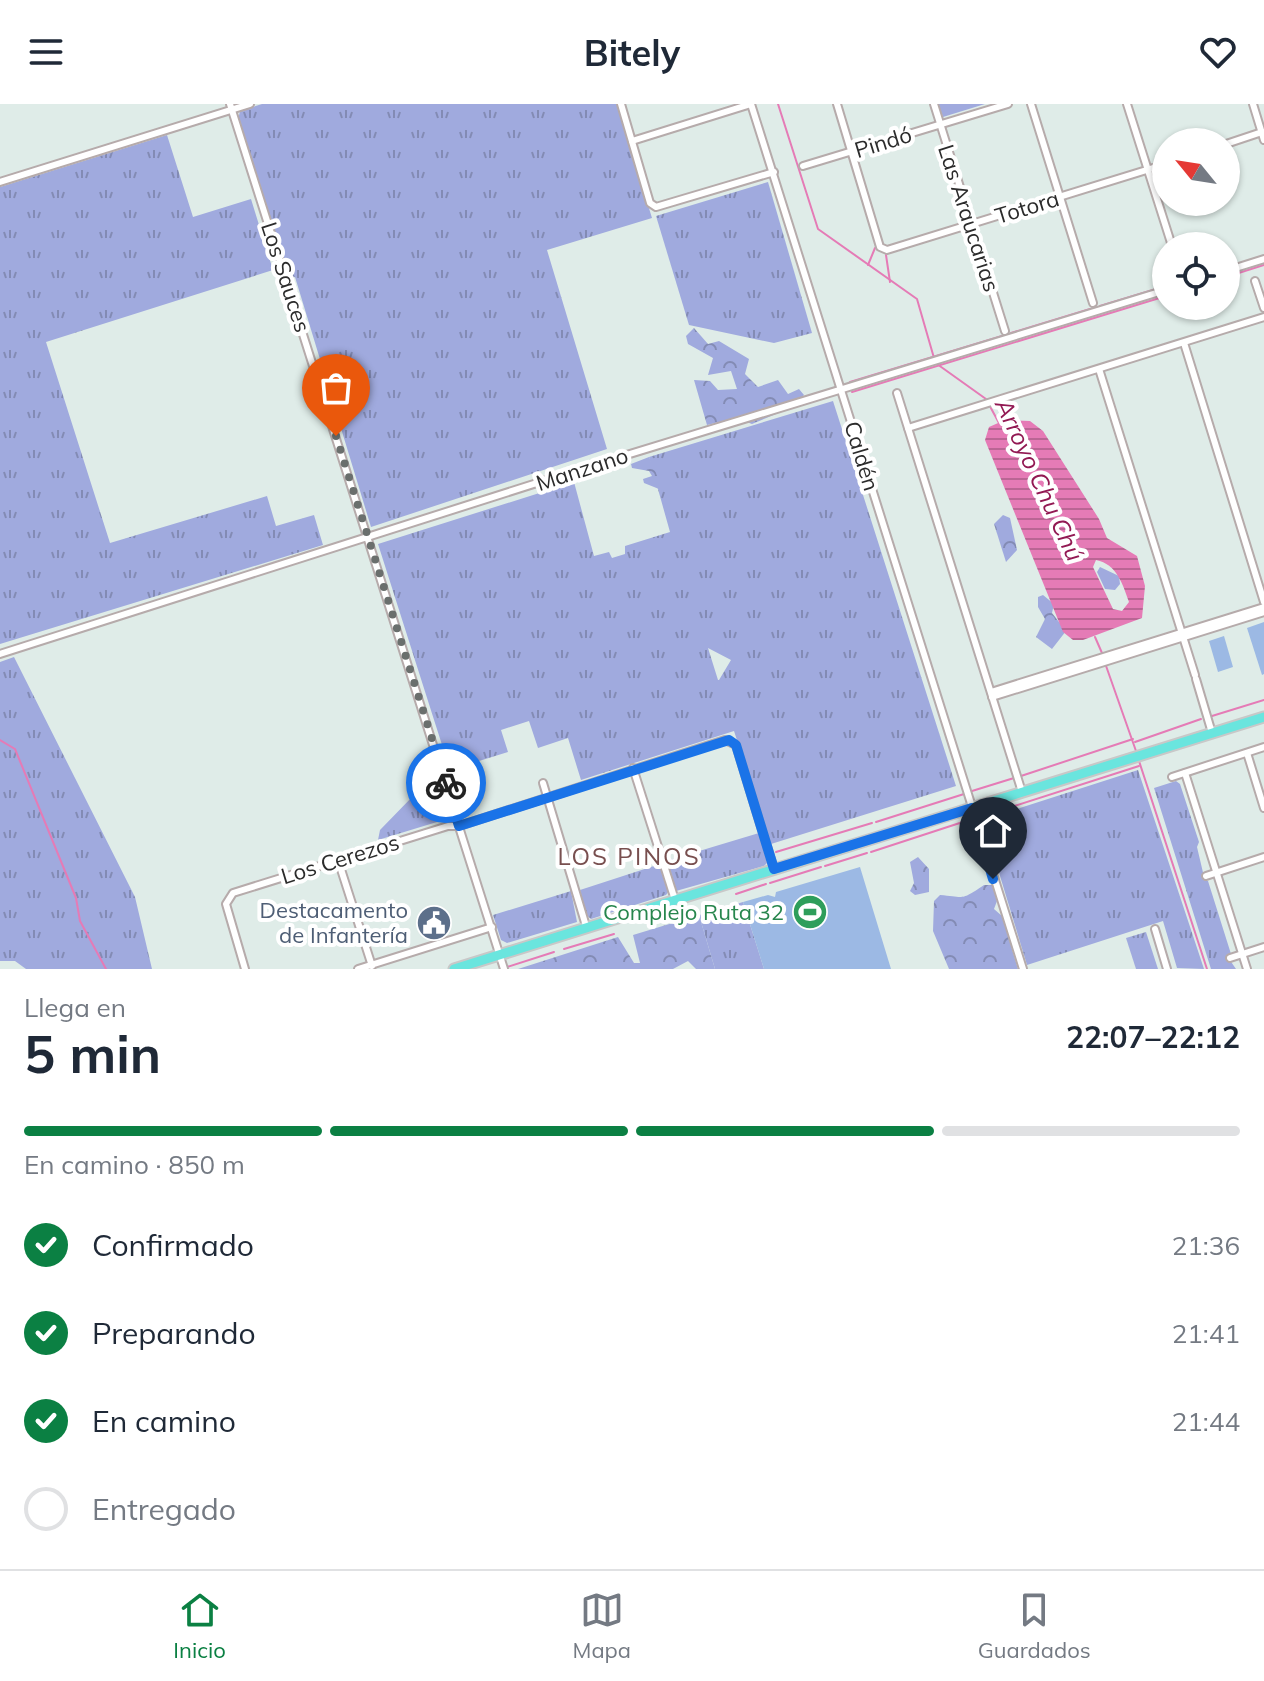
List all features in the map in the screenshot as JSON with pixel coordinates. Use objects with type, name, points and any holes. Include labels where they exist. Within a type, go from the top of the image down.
[{"type":"main road","points":[[454,969],[1264,717]]},
{"type":"street","points":[[0,182],[231,107],[250,104]]},
{"type":"street","points":[[621,104],[650,203],[656,207],[774,172]]},
{"type":"street","points":[[632,141],[751,104]]},
{"type":"street","name":"Caldén","points":[[751,104],[1023,969]]},
{"type":"street","points":[[837,104],[852,152]]},
{"type":"street","name":"Las Araucarias","points":[[934,104],[1005,331]]},
{"type":"street","name":"Pindó","points":[[803,166],[1008,104]]},
{"type":"street","points":[[1031,104],[1093,303]]},
{"type":"street","points":[[1127,104],[1167,232]]},
{"type":"street","points":[[1240,141],[1263,136],[1253,104]]},
{"type":"street","name":"Los Sauces","points":[[231,107],[504,969]]},
{"type":"street","name":"Totora","points":[[852,152],[880,247],[887,250],[1152,168]]},
{"type":"street","points":[[1240,267],[1264,259]]},
{"type":"street","points":[[1255,281],[1264,308]]},
{"type":"street","name":"Manzano","points":[[0,654],[1152,294]]},
{"type":"street","points":[[908,428],[1264,317]]},
{"type":"street","points":[[992,695],[1264,607],[1184,343]]},
{"type":"street","points":[[1099,369],[1212,733]]},
{"type":"street","points":[[897,393],[1022,792]]},
{"type":"street","name":"Los Cerezos","points":[[245,969],[227,898],[338,860],[448,826],[459,826],[633,768],[729,740],[736,745],[774,869]]},
{"type":"street","points":[[1172,777],[1264,747]]},
{"type":"street","points":[[1247,753],[1264,808]]},
{"type":"street","points":[[633,768],[675,900]]},
{"type":"street","points":[[1185,773],[1247,969]]},
{"type":"street","points":[[543,783],[586,926]]},
{"type":"street","points":[[1206,876],[1264,857]]},
{"type":"street","points":[[338,860],[372,967]]},
{"type":"street","points":[[358,969],[492,927]]},
{"type":"street","points":[[1155,929],[1167,969]]},
{"type":"street","points":[[1230,958],[1264,947]]},
{"type":"green space","points":[[262,104],[617,104],[652,218],[547,250],[607,449],[371,527],[295,277],[292,278],[285,270],[238,120],[240,111]]},
{"type":"green space","points":[[938,104],[985,104],[943,117]]},
{"type":"green space","points":[[167,135],[193,217],[251,199],[273,270],[46,342],[110,543],[267,496],[276,526],[314,515],[323,545],[0,644],[0,187]]},
{"type":"green space","points":[[768,182],[812,333],[774,343],[689,325],[656,216]]},
{"type":"green space","points":[[694,328],[708,344],[719,341],[749,359],[745,374],[758,387],[778,380],[788,394],[799,389],[804,395],[793,407],[752,424],[736,418],[707,425],[694,380],[710,381],[718,390],[737,389],[731,371],[708,375],[713,358],[688,344],[686,336]]},
{"type":"green space","points":[[833,401],[956,786],[771,844],[734,731],[581,780],[568,738],[538,748],[529,721],[501,730],[508,752],[450,770],[378,544],[574,482],[594,556],[609,552],[612,558],[625,554],[625,546],[670,532],[649,457]],"holes":[[[708,648],[731,660],[718,680]]]},
{"type":"green space","points":[[649,457],[664,491],[644,483],[643,479],[652,476],[649,471],[632,468],[631,464]]},
{"type":"green space","points":[[1003,515],[1010,518],[1017,550],[1006,562],[994,524]]},
{"type":"green space","points":[[1100,567],[1119,576],[1120,584],[1115,590],[1105,589],[1097,572]]},
{"type":"green space","points":[[1043,595],[1054,604],[1052,613],[1066,631],[1052,649],[1036,637],[1045,619],[1038,607],[1038,597]]},
{"type":"green space","points":[[14,657],[135,897],[152,969],[26,969],[15,961],[0,961],[0,662]]},
{"type":"green space","points":[[1138,770],[1204,969],[1177,968],[1163,921],[1027,965],[983,820]]},
{"type":"green space","points":[[1176,781],[1180,784],[1199,842],[1197,847],[1205,881],[1208,881],[1231,954],[1227,956],[1236,969],[1211,969],[1154,788]]},
{"type":"green space","points":[[414,795],[427,809],[448,807],[450,818],[378,840],[380,830]]},
{"type":"green space","points":[[759,833],[767,863],[764,866],[676,891],[666,861]]},
{"type":"green space","points":[[918,857],[929,869],[929,892],[915,895],[910,891],[914,883],[910,862]]},
{"type":"green space","points":[[660,864],[669,891],[666,895],[591,919],[586,915],[580,890]]},
{"type":"green space","points":[[984,885],[992,885],[997,901],[994,909],[1002,916],[1018,969],[949,969],[933,931],[934,901],[940,895],[966,896]]},
{"type":"green space","points":[[571,891],[577,922],[507,943],[501,940],[493,915]]},
{"type":"green space","points":[[743,902],[764,969],[715,969],[699,915]]},
{"type":"green space","points":[[699,915],[715,969],[696,969],[688,961],[673,969],[518,969],[618,937],[634,963],[640,963],[633,935]]},
{"type":"green space","points":[[1146,932],[1158,969],[1136,969],[1126,938]]},
{"type":"shaded area","points":[[1264,622],[1264,674],[1262,675],[1247,628]]},
{"type":"shaded area","points":[[1224,636],[1233,667],[1218,672],[1209,641]]},
{"type":"shaded area","name":"Complejo Ruta 32","points":[[860,867],[891,969],[764,969],[743,902],[768,895],[775,897],[776,892]]},
{"type":"water","points":[[1005,420],[1030,421],[1043,431],[1099,519],[1107,538],[1137,556],[1145,586],[1142,618],[1083,640],[1073,640],[1063,632],[985,440],[989,427]],"holes":[[[1096,560],[1103,562],[1118,576],[1124,589],[1129,602],[1122,611],[1113,609],[1093,567]]]},
{"type":"waterway","name":"Arroyo Chu Chú","points":[[778,104],[818,229],[917,299],[934,358]]},
{"type":"waterway","points":[[868,265],[875,248]]},
{"type":"waterway","points":[[886,255],[890,282]]},
{"type":"waterway","points":[[1240,273],[1264,265]]},
{"type":"waterway","points":[[1100,306],[1152,290]]},
{"type":"waterway","points":[[852,392],[1152,300]]},
{"type":"waterway","points":[[1011,333],[1090,309]]},
{"type":"waterway","points":[[850,382],[1002,336]]},
{"type":"waterway","name":"Arroyo Chu Chú","points":[[937,364],[986,399],[999,423]]},
{"type":"waterway","name":"Arroyo Chu Chú","points":[[1095,637],[1102,653]]},
{"type":"waterway","name":"Arroyo Chu Chú","points":[[1105,663],[1136,751]]},
{"type":"waterway","points":[[1212,716],[1264,700]]},
{"type":"waterway","points":[[1135,742],[1201,719]]},
{"type":"waterway","points":[[1021,776],[1133,739]]},
{"type":"waterway","name":"Arroyo Chu Chú","points":[[0,740],[15,749],[76,898],[80,921],[106,969]]},
{"type":"waterway","name":"Arroyo Chu Chú","points":[[1139,761],[1207,969]]},
{"type":"waterway","points":[[980,817],[1139,766]]},
{"type":"waterway","points":[[972,791],[1014,778]]},
{"type":"waterway","points":[[876,822],[964,794]]},
{"type":"waterway","points":[[871,852],[972,819]]},
{"type":"waterway","points":[[776,852],[872,823]]},
{"type":"waterway","points":[[825,866],[867,853]]},
{"type":"waterway","points":[[770,883],[821,867]]},
{"type":"waterway","points":[[736,894],[766,884]]},
{"type":"waterway","points":[[564,949],[614,934]]},
{"type":"waterway","points":[[507,967],[554,952]]},
{"type":"way so far","points":[[336,436],[446,783]]},
{"type":"place","name":"Complejo Ruta 32","points":[[810,912]]},
{"type":"place","name":"Destacamento de Infantería","points":[[434,923]]},
{"type":"district","name":"LOS PINOS","points":[[629,857]]},
{"type":"route","points":[[446,783],[459,826],[729,740],[736,745],[774,869],[972,808],[993,879]]}]
